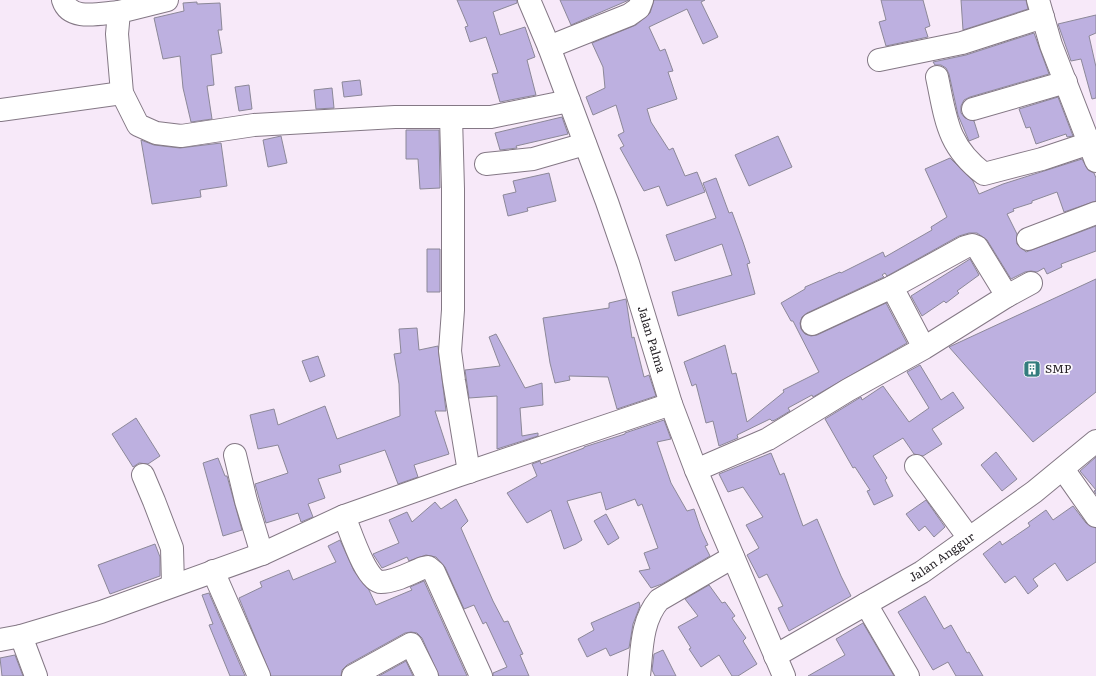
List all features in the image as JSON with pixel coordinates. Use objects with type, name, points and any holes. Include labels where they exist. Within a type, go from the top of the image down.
[{"type":"street","points":[[63,0],[69,9],[76,13],[86,14],[119,12],[167,0]]},
{"type":"street","name":"Jalan Palma","points":[[528,0],[549,47],[628,263],[672,404],[696,470],[784,676]]},
{"type":"street","points":[[549,47],[629,15],[639,8],[642,0]]},
{"type":"street","points":[[879,60],[962,43],[1041,9],[1051,44],[1094,149],[984,174],[953,142],[946,120],[937,77]]},
{"type":"street","points":[[119,12],[117,34],[122,93],[138,125],[156,133],[181,136],[254,125],[395,116],[491,117],[569,101]]},
{"type":"street","points":[[973,109],[1066,82]]},
{"type":"street","points":[[0,110],[122,93]]},
{"type":"street","points":[[451,117],[453,257],[450,351],[469,472]]},
{"type":"street","points":[[486,164],[533,159],[585,144]]},
{"type":"street","points":[[1028,239],[1096,213]]},
{"type":"street","points":[[812,324],[892,287],[965,247],[972,245],[980,250],[1007,296]]},
{"type":"street","points":[[696,470],[768,439],[848,390],[924,348],[1031,282]]},
{"type":"street","points":[[892,287],[924,348]]},
{"type":"street","points":[[0,640],[21,636],[102,612],[262,554],[344,516],[469,472],[672,404]]},
{"type":"street","name":"Jalan Anggur","points":[[775,656],[922,572],[1034,492],[1096,441]]},
{"type":"street","points":[[235,455],[246,501],[262,554]]},
{"type":"street","points":[[916,466],[969,538]]},
{"type":"street","points":[[1063,469],[1096,516]]},
{"type":"street","points":[[142,475],[154,500],[172,548],[173,585]]},
{"type":"street","points":[[344,516],[365,566],[375,580],[380,582],[389,581],[428,567],[434,572],[481,676]]},
{"type":"street","points":[[639,676],[644,633],[653,608],[659,600],[733,557]]},
{"type":"street","points":[[213,571],[259,676]]},
{"type":"street","points":[[866,604],[908,676]]},
{"type":"street","points":[[21,636],[36,676]]},
{"type":"street","points":[[353,676],[411,644],[427,676]]},
{"type":"building","points":[[457,0],[517,0],[517,3],[493,12],[500,35],[525,27],[535,57],[527,60],[536,95],[500,102],[492,74],[498,73],[486,37],[470,42],[465,27],[468,26]]},
{"type":"building","points":[[560,0],[629,0],[571,25]]},
{"type":"building","points":[[654,0],[705,0],[701,2],[718,37],[703,44],[687,9],[649,27],[660,51],[665,49],[673,71],[668,72],[677,99],[647,109],[651,122],[669,150],[673,148],[685,176],[697,172],[705,192],[667,206],[659,186],[644,191],[620,148],[624,146],[618,135],[624,132],[616,105],[593,115],[586,97],[605,88],[603,67],[592,43],[636,25],[650,13]]},
{"type":"building","points":[[881,0],[923,0],[930,26],[925,28],[928,37],[886,46],[879,22],[886,20]]},
{"type":"building","points":[[961,0],[1026,0],[1028,9],[963,30]]},
{"type":"building","points":[[197,2],[197,4],[220,3],[222,30],[218,30],[222,53],[211,55],[214,85],[207,86],[212,119],[191,122],[183,88],[180,56],[163,59],[154,18],[184,11],[183,3]]},
{"type":"building","points":[[1096,15],[1096,33],[1089,36],[1096,67],[1096,98],[1092,99],[1081,59],[1071,61],[1058,24]]},
{"type":"building","points":[[1034,33],[1049,74],[964,100],[961,106],[961,113],[965,118],[974,121],[979,137],[969,141],[958,115],[949,74],[946,68],[941,65],[935,65],[933,62],[966,55]]},
{"type":"building","points":[[360,80],[362,95],[344,97],[342,82]]},
{"type":"building","points":[[249,85],[252,109],[239,111],[235,87]]},
{"type":"building","points":[[332,88],[334,108],[316,109],[314,90]]},
{"type":"building","points":[[1058,97],[1073,136],[1067,137],[1066,134],[1036,144],[1030,127],[1026,128],[1019,109]]},
{"type":"building","points":[[562,117],[568,134],[516,146],[517,148],[500,150],[495,133]]},
{"type":"building","points":[[406,130],[439,130],[440,188],[420,189],[418,159],[406,159]]},
{"type":"building","points":[[281,136],[287,163],[268,167],[263,140]]},
{"type":"building","points":[[778,136],[792,167],[749,186],[735,155]]},
{"type":"building","points":[[141,140],[154,145],[180,148],[221,143],[227,186],[200,190],[201,197],[152,204]]},
{"type":"building","points":[[950,158],[973,181],[979,194],[1003,184],[1082,159],[1088,170],[1094,173],[1096,178],[1096,201],[1064,212],[1057,192],[1032,201],[1032,203],[1013,209],[1014,211],[1007,214],[1017,234],[1017,244],[1026,252],[1096,226],[1096,251],[1061,264],[1062,267],[1047,274],[1044,268],[1037,272],[1025,272],[1011,279],[987,240],[977,233],[969,233],[959,236],[887,276],[885,273],[882,275],[884,277],[807,313],[802,317],[800,323],[801,329],[805,334],[811,336],[817,335],[886,303],[907,343],[813,397],[812,395],[788,408],[790,411],[775,420],[772,421],[770,419],[737,435],[738,438],[719,446],[713,421],[706,423],[696,384],[692,386],[684,362],[725,345],[732,374],[736,373],[747,422],[784,392],[783,390],[819,372],[793,321],[791,321],[781,303],[805,289],[805,287],[840,272],[841,273],[883,252],[885,257],[932,230],[931,227],[947,217],[925,169]]},
{"type":"building","points":[[549,173],[556,201],[527,208],[528,211],[508,216],[503,195],[516,192],[513,181]]},
{"type":"building","points":[[716,178],[729,213],[732,212],[743,242],[750,263],[747,264],[755,294],[678,316],[672,292],[732,275],[722,244],[675,261],[666,235],[716,218],[703,183]]},
{"type":"building","points":[[427,249],[440,249],[440,292],[427,292]]},
{"type":"building","points":[[970,259],[979,275],[957,291],[959,293],[946,303],[944,301],[922,316],[911,296]]},
{"type":"building","name":"SMP","points":[[1096,279],[1096,392],[1033,442],[949,347]]},
{"type":"building","points":[[626,299],[632,338],[634,337],[644,377],[649,375],[656,396],[617,409],[608,377],[569,376],[570,380],[555,383],[550,363],[543,318],[609,308],[609,303]]},
{"type":"building","points":[[417,328],[419,350],[438,346],[446,411],[435,411],[449,454],[414,465],[418,477],[398,484],[385,450],[339,465],[341,472],[318,479],[325,498],[308,504],[313,517],[301,522],[298,513],[266,523],[255,484],[288,473],[278,445],[258,449],[250,415],[274,409],[278,425],[325,406],[337,439],[400,416],[399,384],[394,354],[401,353],[399,329]]},
{"type":"building","points":[[496,334],[525,388],[542,383],[543,405],[520,408],[522,436],[538,433],[538,436],[497,449],[497,396],[469,398],[465,370],[500,366],[489,337]]},
{"type":"building","points":[[318,356],[325,376],[310,382],[302,361]]},
{"type":"building","points":[[920,365],[941,400],[953,392],[964,408],[932,429],[942,444],[923,456],[914,454],[903,438],[873,456],[887,478],[885,480],[893,496],[874,505],[867,491],[870,490],[855,467],[853,468],[825,419],[861,397],[862,400],[883,386],[909,422],[929,408],[907,372]]},
{"type":"building","points":[[136,418],[160,456],[148,464],[139,463],[133,467],[112,434]]},
{"type":"building","points":[[664,420],[671,439],[657,442],[671,483],[687,511],[694,509],[708,545],[705,546],[710,556],[662,584],[651,588],[639,571],[650,569],[644,553],[658,548],[642,504],[638,506],[635,499],[606,510],[601,492],[567,501],[582,540],[564,549],[551,510],[527,523],[507,493],[537,476],[532,464],[540,461],[541,464],[584,447]]},
{"type":"building","points":[[996,452],[1017,479],[1002,491],[981,465]]},
{"type":"building","points":[[771,453],[780,475],[784,473],[803,526],[817,519],[851,596],[789,631],[778,608],[783,606],[767,574],[759,578],[747,555],[759,548],[746,525],[763,517],[743,487],[728,492],[719,474]]},
{"type":"building","points":[[1096,457],[1096,490],[1080,471]]},
{"type":"building","points":[[218,458],[225,476],[227,476],[242,530],[223,536],[203,463]]},
{"type":"building","points":[[456,499],[468,521],[461,528],[493,601],[504,622],[508,621],[523,654],[520,655],[529,676],[493,676],[493,673],[507,667],[486,622],[483,624],[474,605],[464,609],[445,567],[436,557],[426,555],[409,561],[407,557],[382,568],[373,554],[399,543],[389,520],[407,512],[412,522],[435,502],[441,509]]},
{"type":"building","points":[[926,500],[945,527],[934,537],[925,526],[919,531],[906,514]]},
{"type":"building","points":[[1073,506],[1086,523],[1096,528],[1096,562],[1067,581],[1055,563],[1033,579],[1038,586],[1028,594],[1015,576],[1005,583],[983,554],[1000,541],[1002,545],[1030,526],[1028,523],[1046,510],[1053,520]]},
{"type":"building","points":[[606,514],[619,538],[608,545],[594,521]]},
{"type":"building","points":[[340,540],[354,571],[369,590],[376,605],[412,590],[410,587],[424,581],[467,676],[439,676],[422,638],[417,633],[411,632],[405,633],[347,665],[342,670],[341,676],[271,676],[239,598],[262,587],[260,582],[289,570],[293,580],[336,562],[328,546]]},
{"type":"building","points":[[155,544],[160,557],[160,576],[110,594],[98,565]]},
{"type":"building","points":[[709,585],[722,603],[725,602],[735,616],[732,618],[746,638],[743,641],[757,664],[738,676],[732,676],[719,655],[701,667],[689,649],[691,648],[678,627],[698,616],[685,599]]},
{"type":"building","points":[[209,593],[245,676],[230,676],[209,625],[213,624],[202,595]]},
{"type":"building","points":[[925,596],[944,629],[951,625],[967,653],[969,652],[983,676],[956,676],[948,662],[933,670],[898,612]]},
{"type":"building","points":[[639,602],[640,606],[633,624],[629,648],[610,656],[606,648],[587,657],[578,639],[594,630],[591,623]]},
{"type":"building","points":[[863,623],[894,676],[808,676],[845,655],[836,639]]},
{"type":"building","points":[[663,650],[676,676],[655,676],[652,670],[654,654]]},
{"type":"building","points":[[15,655],[23,676],[2,676],[0,658]]},
{"type":"building","points":[[406,661],[413,676],[379,676]]},
{"type":"place","name":"SMP","points":[[1032,369]]}]
